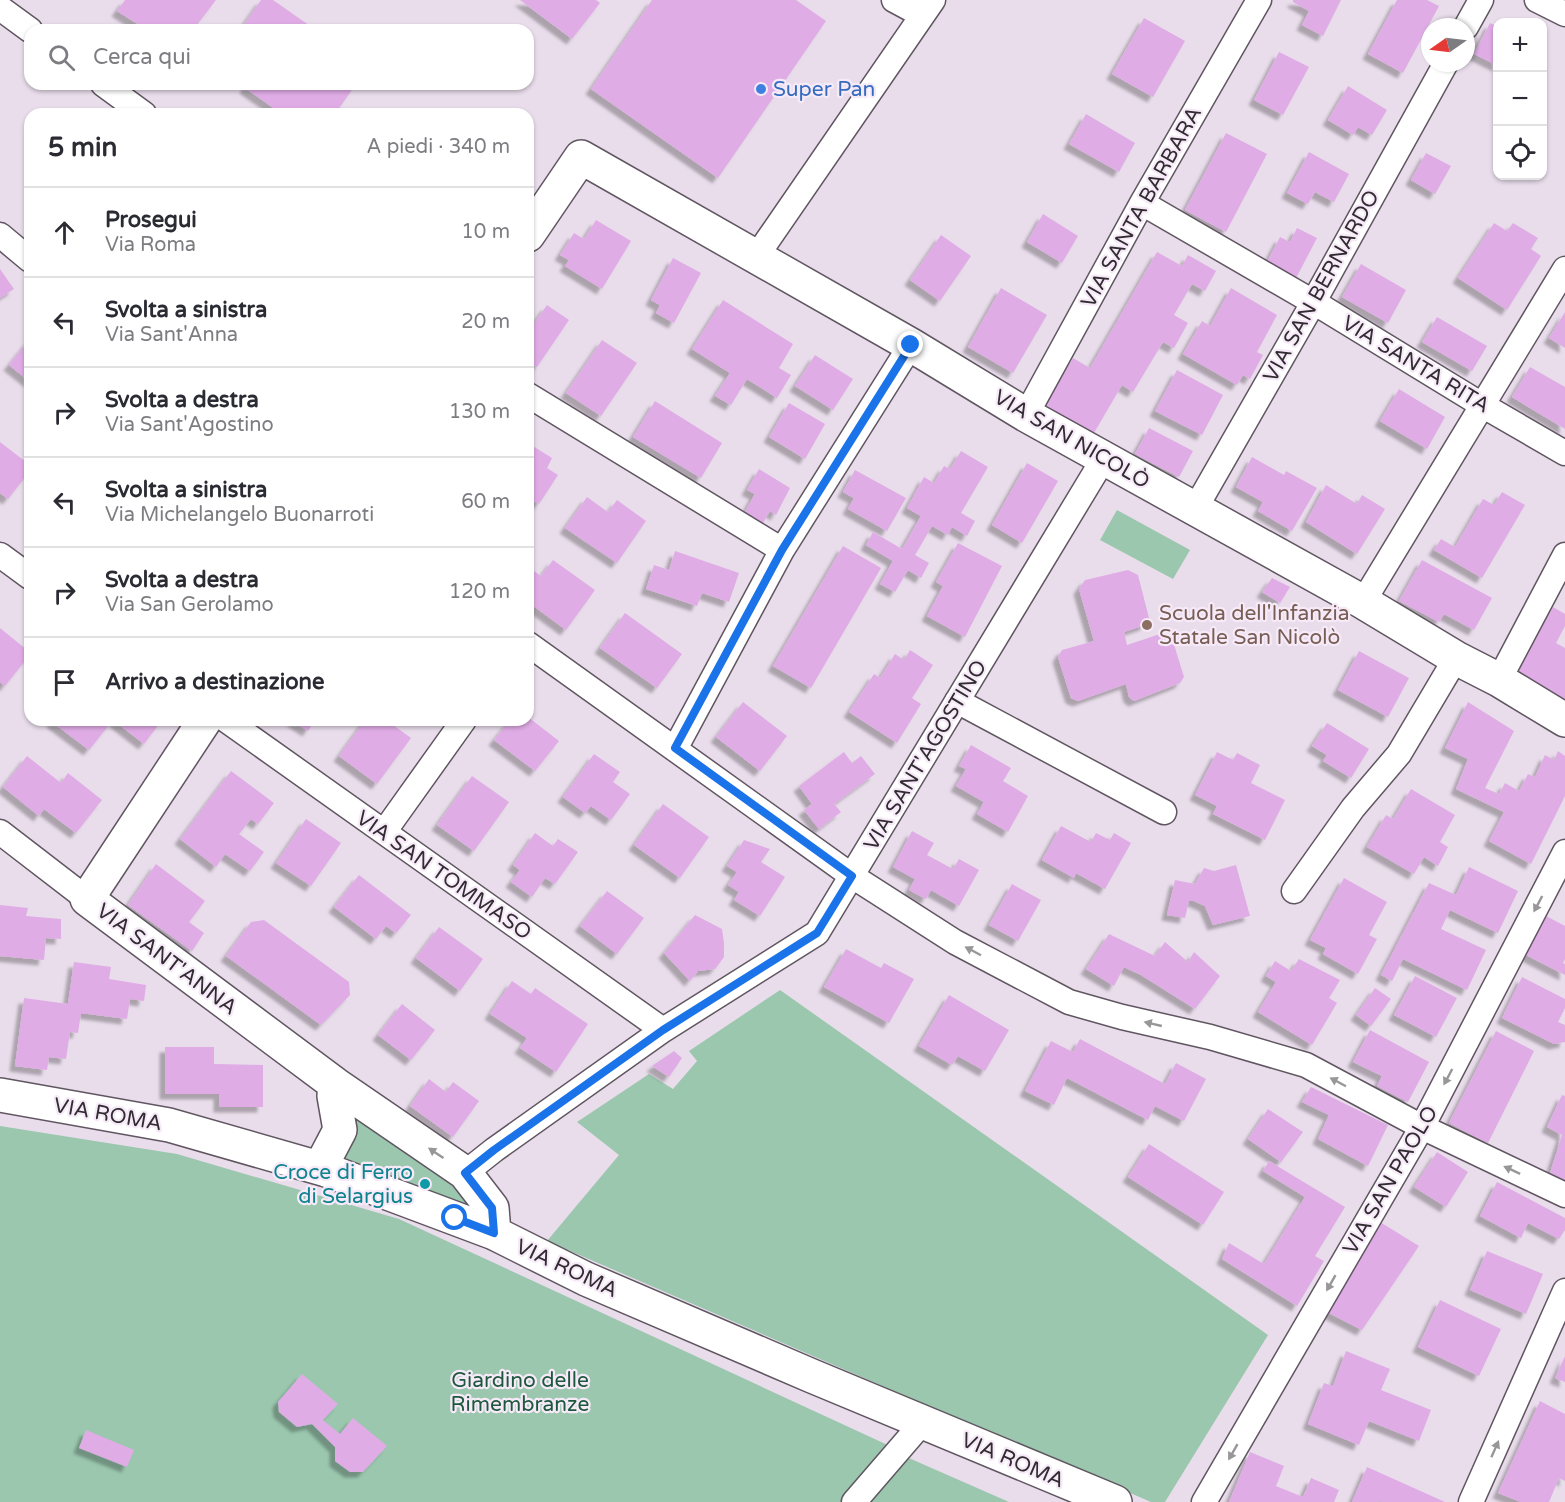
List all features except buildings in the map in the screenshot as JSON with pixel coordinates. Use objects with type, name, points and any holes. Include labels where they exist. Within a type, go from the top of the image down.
[{"type":"street","points":[[756,256],[928,8],[894,0]]},
{"type":"street","name":"VIA SANTA BARBARA","points":[[1026,415],[1142,203],[1259,0]]},
{"type":"street","points":[[1471,18],[1481,0]]},
{"type":"street","points":[[1537,0],[1565,14]]},
{"type":"street","points":[[0,8],[24,26]]},
{"type":"street","name":"VIA SAN BERNARDO","points":[[1195,509],[1441,72]]},
{"type":"street","points":[[111,90],[136,108]]},
{"type":"street","name":"VIA SAN NICOLÒ","points":[[534,226],[581,157],[911,345],[1026,415],[1363,602],[1565,720]]},
{"type":"street","name":"VIA SANTA RITA","points":[[1142,203],[1565,453]]},
{"type":"street","points":[[0,235],[24,255]]},
{"type":"street","points":[[1363,602],[1565,269]]},
{"type":"street","points":[[675,748],[782,550],[911,345]]},
{"type":"street","points":[[534,399],[782,550]]},
{"type":"street","name":"VIA SANT'AGOSTINO","points":[[465,1173],[663,1030],[817,933],[1104,458]]},
{"type":"street","points":[[0,555],[24,573]]},
{"type":"street","points":[[1498,680],[1565,555]]},
{"type":"street","points":[[534,648],[852,876],[955,942],[1069,1002],[1210,1037],[1306,1065],[1422,1127],[1565,1195]]},
{"type":"street","points":[[1294,891],[1353,808],[1399,754],[1456,658]]},
{"type":"street","points":[[957,701],[1164,812]]},
{"type":"street","points":[[87,899],[200,726]]},
{"type":"street","name":"VIA SAN TOMMASO","points":[[234,726],[663,1030]]},
{"type":"street","points":[[384,832],[460,726]]},
{"type":"street","name":"VIA SANT'ANNA","points":[[0,832],[335,1084],[465,1173],[493,1221]]},
{"type":"street","name":"VIA SAN PAOLO","points":[[1204,1502],[1422,1127],[1565,852]]},
{"type":"street","points":[[320,1168],[340,1130],[334,1096],[335,1084]]},
{"type":"street","name":"VIA ROMA","points":[[0,1095],[169,1125],[493,1221],[586,1279],[1115,1502]]},
{"type":"street","points":[[1471,1502],[1565,1291]]},
{"type":"street","points":[[854,1502],[922,1422]]},
{"type":"green space","points":[[1117,510],[1190,550],[1173,579],[1100,540]]},
{"type":"green space","points":[[780,990],[1268,1335],[1165,1502],[1151,1502],[547,1241],[619,1155],[577,1122],[649,1074],[673,1089],[697,1061],[689,1051]]},
{"type":"green space","points":[[359,1103],[479,1197],[476,1214],[330,1159]]},
{"type":"green space","name":"Giardino delle Rimembranze","points":[[0,1126],[177,1154],[399,1219],[892,1447],[844,1502],[0,1502]]},
{"type":"green space","points":[[902,1455],[1009,1502],[863,1502]]},
{"type":"place","name":"Super Pan","points":[[761,89]]},
{"type":"place","name":"Scuola dell'Infanzia Statale San Nicolò","points":[[1147,625]]},
{"type":"place","name":"Croce di Ferro di Selargius","points":[[425,1184]]},
{"type":"route","points":[[455,1218],[494,1233],[492,1208],[465,1173],[663,1030],[817,933],[852,876],[675,748],[782,550],[911,345]]}]
